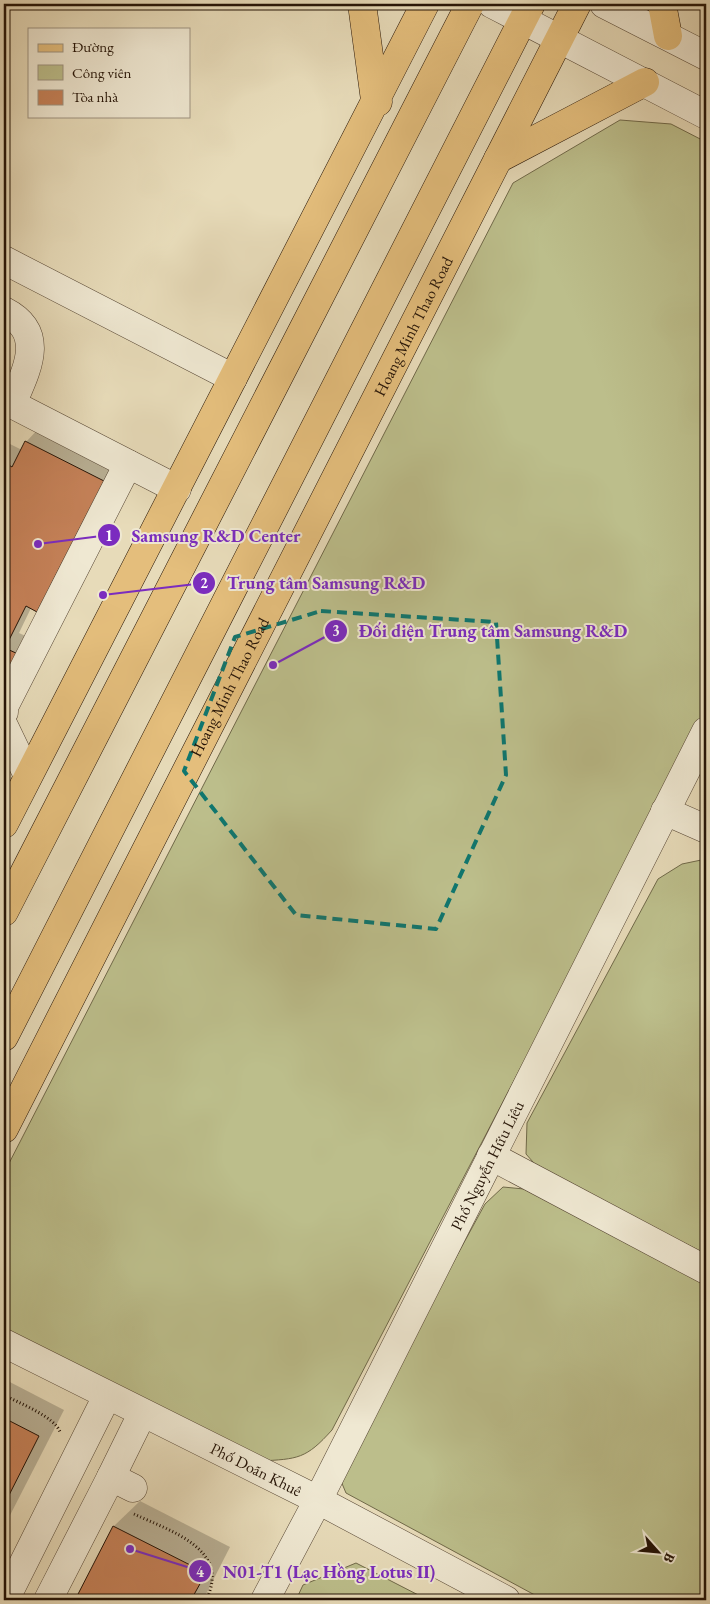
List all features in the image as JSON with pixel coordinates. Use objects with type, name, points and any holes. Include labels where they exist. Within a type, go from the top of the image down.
[{"type":"main road","points":[[362,4],[375,100]]},
{"type":"main road","points":[[4,824],[425,4]]},
{"type":"main road","points":[[4,912],[470,4]]},
{"type":"main road","name":"Hoang Minh Thao Road","points":[[4,1129],[577,4]]},
{"type":"main road","points":[[662,4],[668,36]]},
{"type":"main road","points":[[4,1037],[460,140],[527,12]]},
{"type":"main road","points":[[460,140],[498,159],[645,82]]},
{"type":"main road","points":[[375,100],[410,118]]},
{"type":"street","points":[[492,4],[527,12],[559,38],[706,115]]},
{"type":"street","points":[[604,4],[706,56]]},
{"type":"street","points":[[4,260],[233,378]]},
{"type":"street","points":[[4,311],[17,318],[25,326],[29,340],[30,356],[27,370],[8,402],[176,488]]},
{"type":"street","points":[[4,712],[4,707],[128,464]]},
{"type":"street","points":[[4,726],[28,776]]},
{"type":"street","name":"Phố Nguyễn Hữu Liêu","points":[[265,1600],[318,1500],[706,731]]},
{"type":"street","points":[[665,811],[706,829]]},
{"type":"street","points":[[491,1156],[706,1270]]},
{"type":"street","name":"Phố Doãn Khuê","points":[[4,1343],[142,1414],[318,1500],[506,1600]]},
{"type":"street","points":[[5,1600],[107,1396]]},
{"type":"street","points":[[48,1600],[115,1488],[142,1414]]},
{"type":"path","points":[[4,1395],[50,1419]]},
{"type":"path","points":[[115,1488],[202,1550],[212,1570],[210,1591],[206,1600]]},
{"type":"highlighted area","points":[[321,611],[496,622],[506,775],[436,929],[296,915],[184,771],[235,637]]},
{"type":"green space","points":[[620,120],[671,124],[706,142],[706,712],[332,1430],[315,1447],[301,1456],[260,1461],[4,1331],[4,1173],[513,183]]},
{"type":"green space","points":[[706,859],[706,1254],[540,1170],[526,1154],[527,1123],[658,879],[682,864]]},
{"type":"green space","points":[[503,1187],[524,1189],[706,1283],[706,1600],[544,1600],[346,1493],[338,1474],[485,1204]]},
{"type":"green space","points":[[356,1563],[428,1600],[296,1600],[303,1585]]},
{"type":"building","points":[[25,441],[104,481],[37,612],[26,606],[5,648],[18,654],[4,682],[4,462],[12,467]]},
{"type":"building","points":[[4,1418],[39,1436],[4,1505]]},
{"type":"building","points":[[113,1526],[206,1573],[191,1600],[75,1600]]},
{"type":"place","name":"Samsung R&D Center","points":[[38,544]]},
{"type":"place","name":"Trung tâm Samsung R&D","points":[[103,595]]},
{"type":"place","name":"Đối diện Trung tâm Samsung R&D","points":[[273,665]]},
{"type":"place","name":"N01-T1 (Lạc Hồng Lotus II)","points":[[130,1549]]}]
